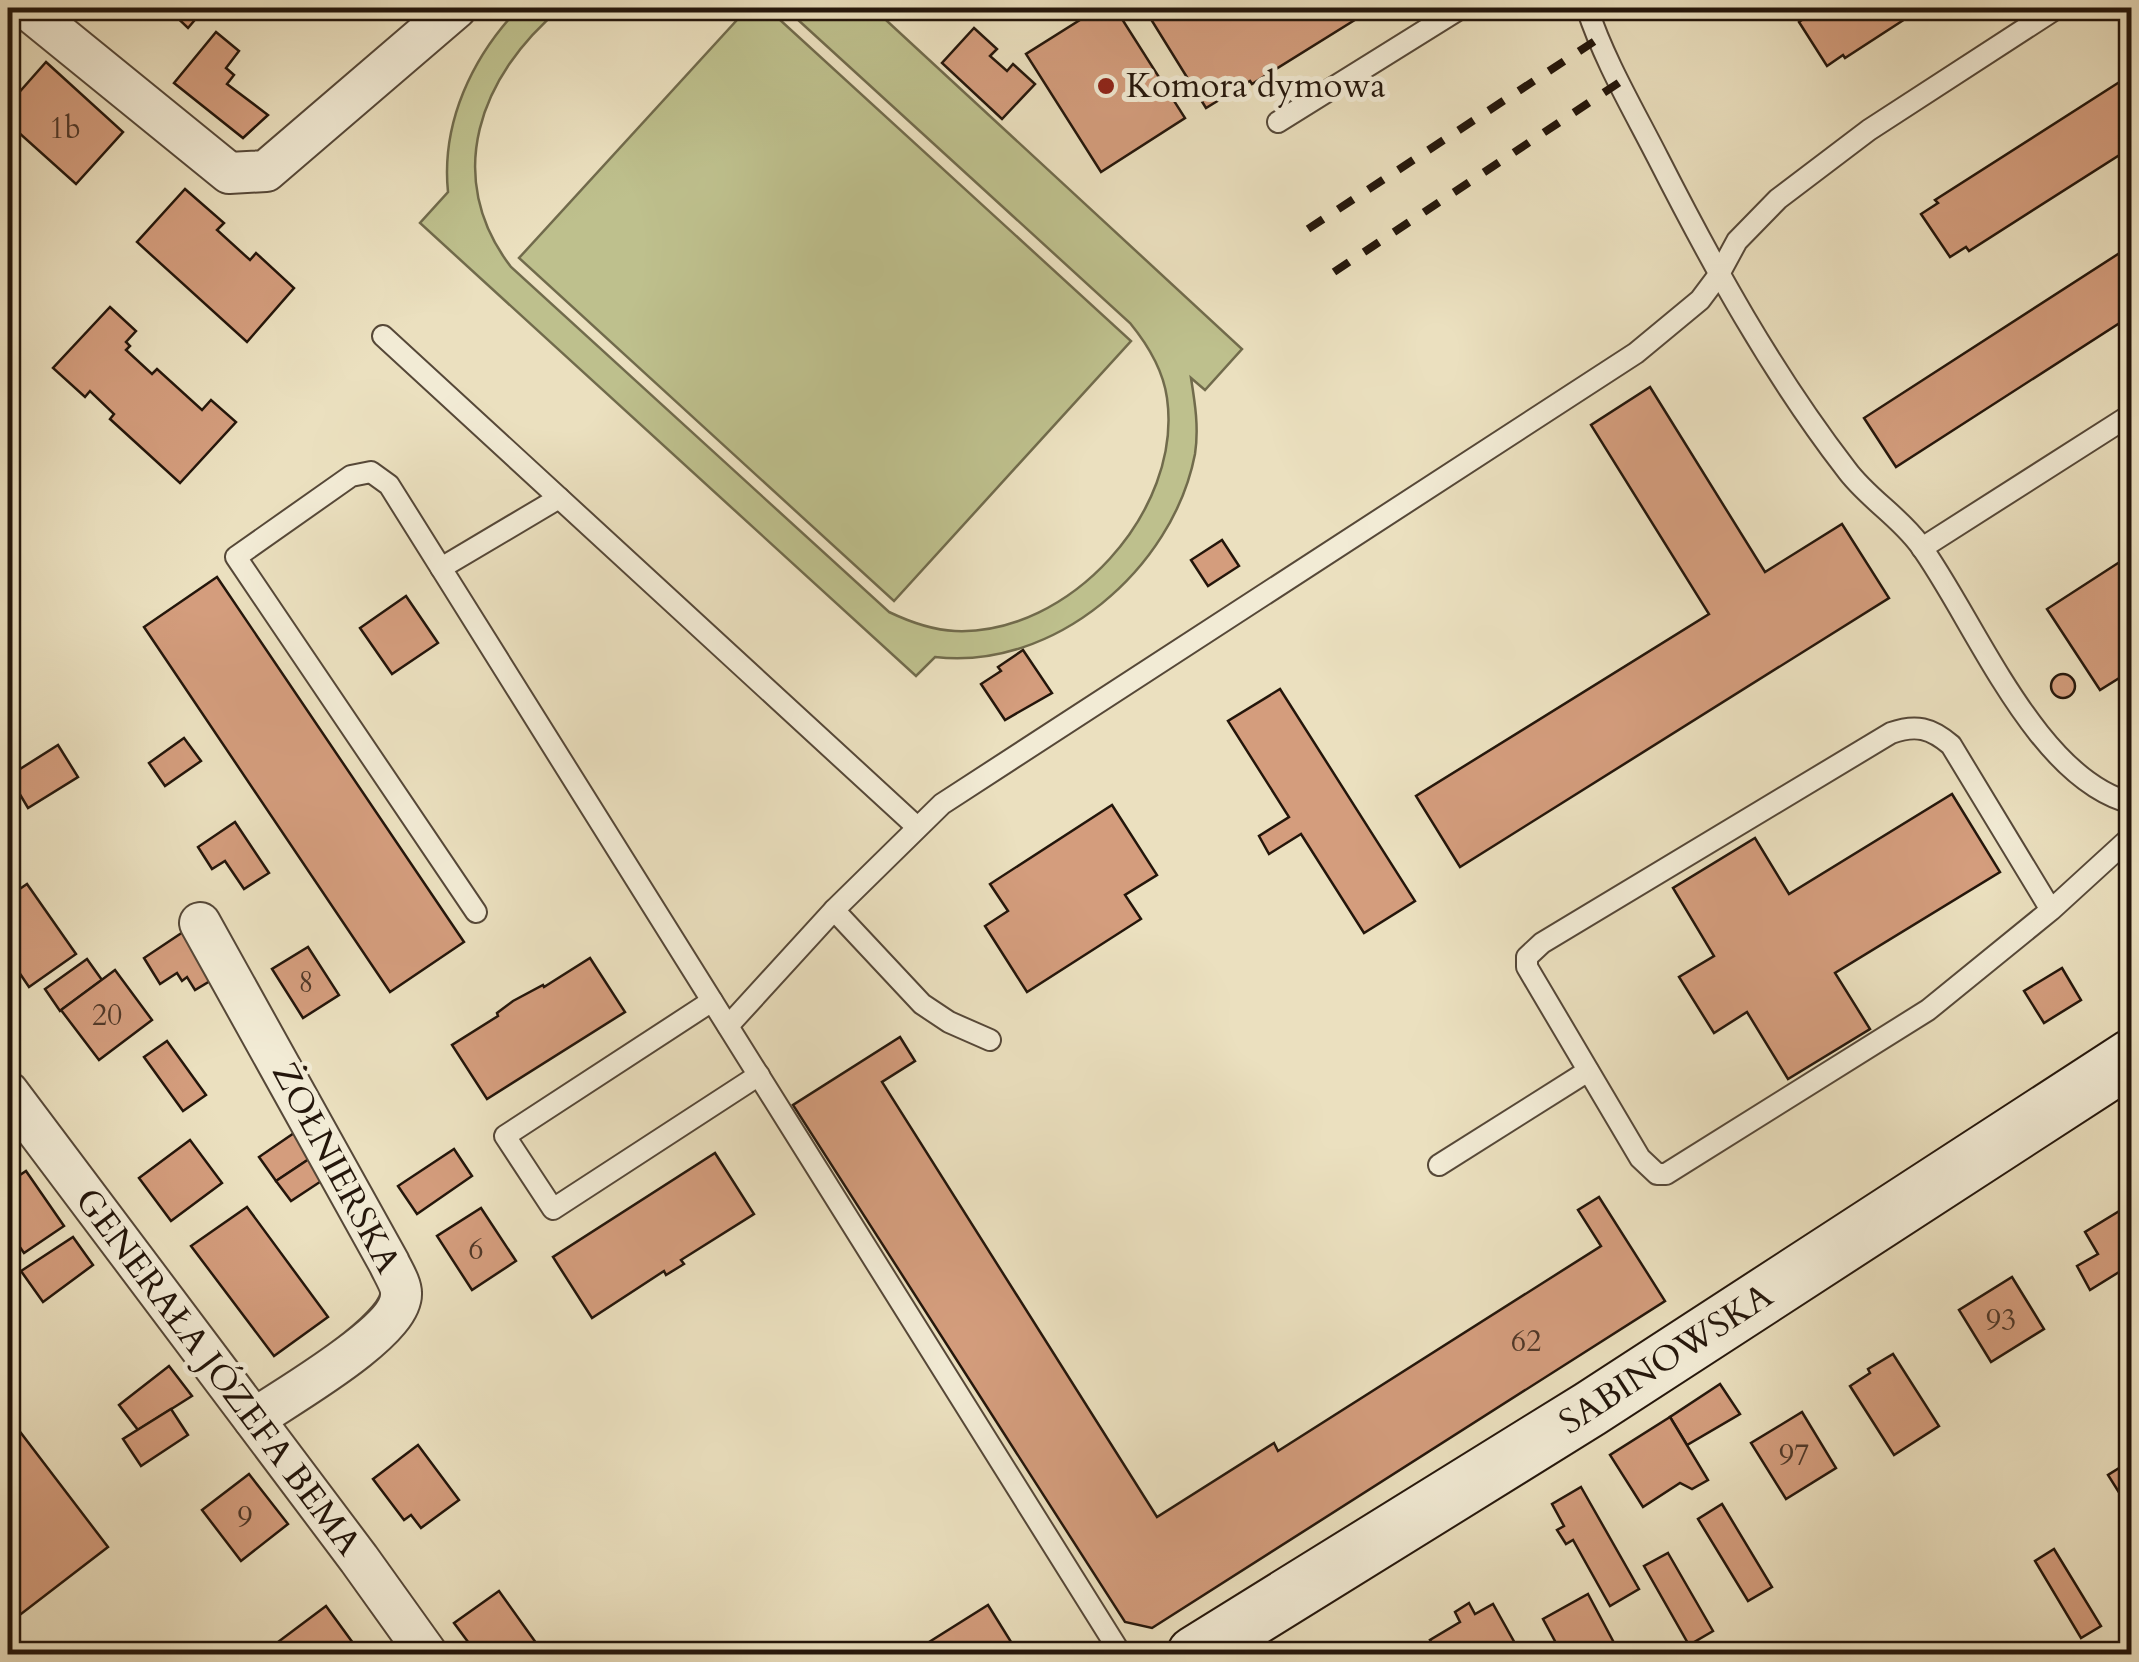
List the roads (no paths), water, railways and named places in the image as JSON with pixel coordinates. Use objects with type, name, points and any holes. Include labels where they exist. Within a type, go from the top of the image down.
[{"type":"street","points":[[26,8],[229,173],[266,171],[456,8]]},
{"type":"street","name":"ŻOŁNIERSKA","points":[[200,923],[402,1291],[396,1314],[378,1334],[254,1419]]},
{"type":"street","name":"SABINOWSKA","points":[[1196,1654],[1590,1409],[2132,1057]]},
{"type":"street","name":"GENERAŁA JÓZEFA BEMA","points":[[8,1092],[426,1654]]},
{"type":"lane","points":[[1278,122],[1461,8]]},
{"type":"lane","points":[[1587,8],[1606,57],[1718,276],[1849,474],[1922,548],[2025,714],[2050,745],[2086,780],[2132,804]]},
{"type":"lane","points":[[728,1026],[916,827],[971,783],[1636,353],[1678,320],[1718,276],[1737,241],[1778,199],[1869,130],[2057,8]]},
{"type":"lane","points":[[383,336],[916,827]]},
{"type":"lane","points":[[1922,548],[2132,414]]},
{"type":"lane","points":[[476,912],[236,557],[351,476],[371,472],[389,485],[1122,1654]]},
{"type":"lane","points":[[441,568],[559,498]]},
{"type":"lane","points":[[2051,910],[1951,746],[1936,732],[1922,727],[1891,733],[1534,949],[1527,957],[1532,978],[1648,1168],[1666,1174],[1928,1010],[2051,910],[2132,836]]},
{"type":"lane","points":[[834,910],[922,1004],[949,1022],[990,1040]]},
{"type":"lane","points":[[712,1000],[505,1136],[553,1210],[759,1075]]},
{"type":"lane","points":[[1438,1165],[1588,1071]]},
{"type":"railway","points":[[1308,229],[1607,33]]},
{"type":"railway","points":[[1334,272],[1632,74]]},
{"type":"place","name":"Komora dymowa","points":[[1106,86]]}]
